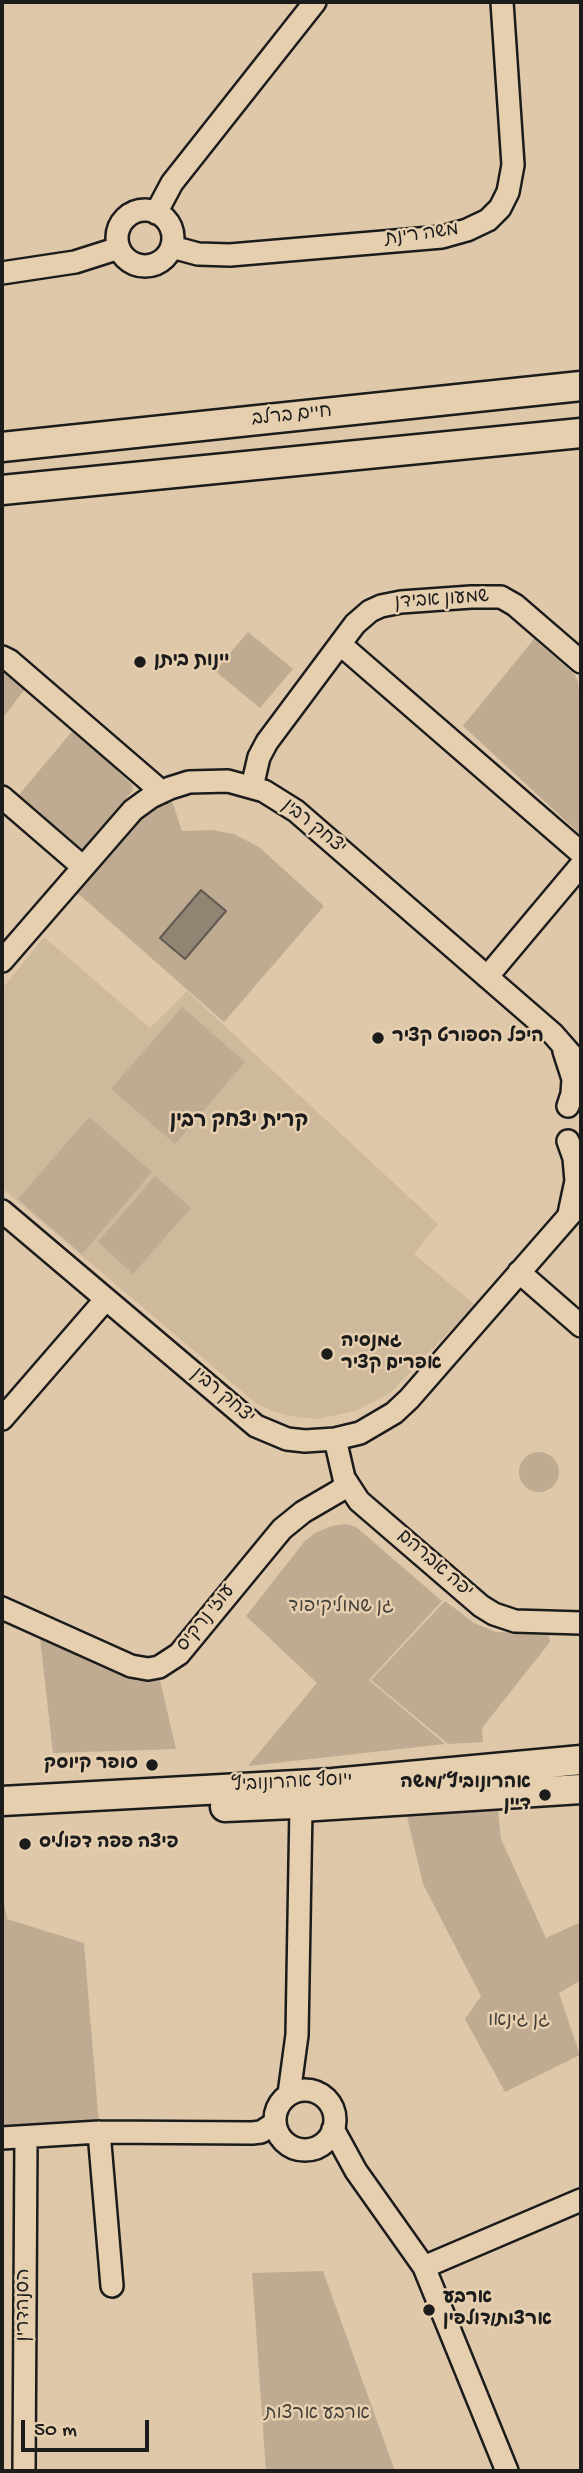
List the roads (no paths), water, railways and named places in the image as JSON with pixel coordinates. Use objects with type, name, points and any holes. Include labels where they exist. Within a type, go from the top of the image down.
[{"type":"street","points":[[156,213],[177,176],[315,2]]},
{"type":"street","name":"משה רינת","points":[[172,247],[198,254],[225,255],[415,239],[455,234],[488,220],[503,203],[513,166],[502,2]]},
{"type":"street","points":[[141,211],[156,213],[164,218],[172,229],[172,247],[162,261],[146,266],[129,261],[119,248],[119,230],[125,219],[141,211]]},
{"type":"street","points":[[2,273],[75,262],[119,248]]},
{"type":"street","name":"חיים ברלב","points":[[2,447],[581,386]]},
{"type":"street","points":[[2,490],[581,433]]},
{"type":"street","name":"שמעון אבידן","points":[[252,787],[263,747],[362,617],[387,604],[492,596],[504,599],[515,605],[581,662]]},
{"type":"street","points":[[340,644],[581,853]]},
{"type":"street","points":[[2,657],[10,661],[162,792]]},
{"type":"street","name":"יצחק רבין","points":[[2,961],[133,810],[162,792],[189,782],[228,781],[252,787],[281,800],[296,811],[553,1034],[581,1066]]},
{"type":"street","points":[[2,797],[83,867]]},
{"type":"street","points":[[487,977],[581,865]]},
{"type":"street","name":"יצחק רבין","points":[[2,1211],[256,1426],[287,1439],[305,1441],[335,1439],[360,1433],[394,1413],[409,1399],[575,1208],[575,1146],[562,1124],[574,1101],[572,1072],[565,1052],[553,1034]]},
{"type":"street","points":[[519,1272],[581,1326]]},
{"type":"street","points":[[2,1419],[106,1299]]},
{"type":"street","name":"יפה אברהם","points":[[335,1439],[347,1484],[359,1501],[490,1612],[515,1620],[581,1623]]},
{"type":"street","name":"עוזי נרקיס","points":[[2,1608],[131,1666],[159,1667],[179,1654],[282,1529],[347,1484]]},
{"type":"street","name":"יוסף אהרונוביץ'","points":[[2,1816],[294,1804],[312,1798],[455,1773],[581,1760]]},
{"type":"street","name":"יוסף אהרונוביץ'","points":[[2,1801],[485,1796],[581,1789]]},
{"type":"street","points":[[300,2092],[297,2035],[302,1839],[312,1798]]},
{"type":"street","points":[[300,2092],[276,2110],[275,2123],[284,2141],[293,2147],[306,2150],[316,2148],[325,2142],[333,2129]]},
{"type":"street","points":[[300,2092],[327,2099],[333,2109],[333,2129],[355,2171],[424,2267],[507,2471]]},
{"type":"street","points":[[2,2138],[99,2132],[252,2133],[261,2132],[275,2123]]},
{"type":"street","points":[[99,2132],[112,2286]]},
{"type":"street","name":"הסנהדרין","points":[[24,2471],[26,2138]]},
{"type":"street","points":[[316,2148],[355,2171]]},
{"type":"street","points":[[424,2267],[581,2200]]},
{"type":"place","name":"יינות ביתן","points":[[140,662]]},
{"type":"place","name":"היכל הספורט קציר","points":[[378,1038]]},
{"type":"place","name":"גמנסיה אפרים קציר","points":[[327,1354]]},
{"type":"place","name":"סופר קיוסק","points":[[152,1765]]},
{"type":"place","name":"אהרונוביץ׳/משה דיין","points":[[545,1795]]},
{"type":"place","name":"פיצה פפה דפוליס","points":[[25,1844]]},
{"type":"place","name":"ארבע ארצות/דולפין","points":[[429,2310]]},
{"type":"district","name":"קרית יצחק רבין","points":[[239,1123]]},
{"type":"park label","name":"גן שמוליקיפוד","points":[[341,1608]]},
{"type":"park label","name":"גן ג'נאו","points":[[519,2022]]},
{"type":"park label","name":"ארבע ארצות","points":[[317,2415]]}]
